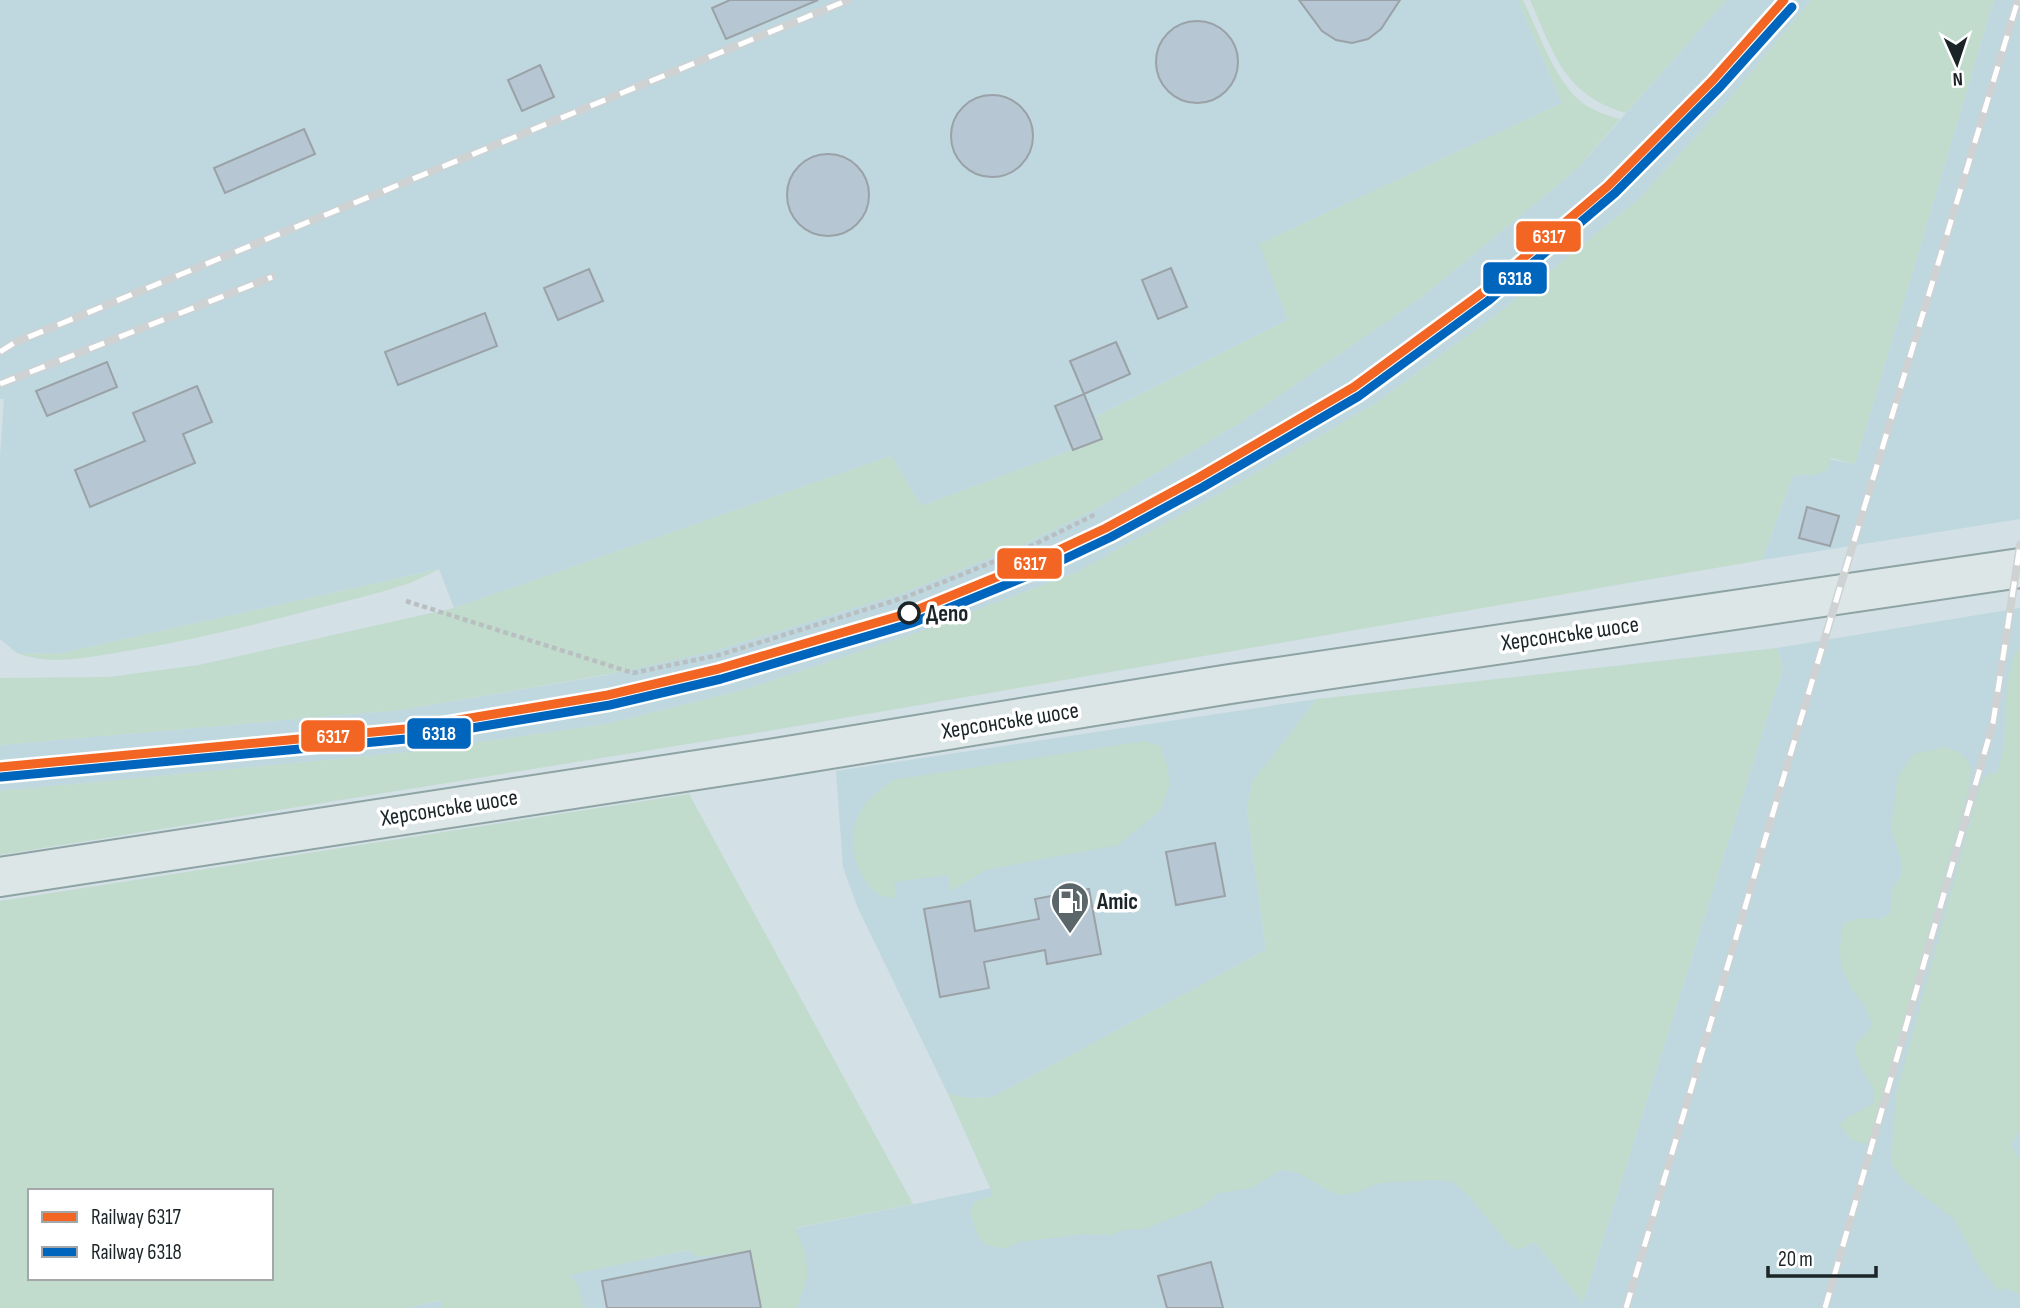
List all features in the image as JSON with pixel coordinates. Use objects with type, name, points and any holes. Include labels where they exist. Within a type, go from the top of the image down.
[{"type":"main road","name":"Херсонське шосе","points":[[0,877],[1230,684],[2020,568]]},
{"type":"path","points":[[406,600],[633,673],[719,655],[906,597],[1025,549],[1096,514]]},
{"type":"shaded area","points":[[0,0],[1518,0],[1562,103],[1260,244],[1288,320],[1097,416],[1102,439],[921,506],[891,456],[454,608],[439,569],[57,654],[17,653],[0,639],[0,457],[4,399],[0,399]]},
{"type":"shaded area","points":[[1726,0],[1811,0],[1726,103],[1639,199],[1501,311],[1376,403],[1077,572],[919,632],[743,690],[607,724],[410,752],[0,791],[0,745],[401,710],[607,675],[717,650],[903,593],[1024,544],[1094,510],[1243,421],[1423,296],[1577,169]]},
{"type":"shaded area","points":[[1994,0],[2020,0],[2020,519],[1762,560],[1801,454],[1855,464]]},
{"type":"shaded area","points":[[2020,608],[2020,693],[2005,1155],[2020,1130],[2020,1308],[405,1308],[1424,1100],[1583,1303],[1783,668],[1777,648]]},
{"type":"shaded area","points":[[1317,699],[1252,783],[1247,810],[1266,950],[993,1097],[968,1098],[948,1094],[857,906],[843,867],[836,771]]},
{"type":"green space","points":[[1518,0],[1523,0],[1554,68],[1571,92],[1589,107],[1620,119],[1577,169],[1423,296],[1243,421],[1094,510],[1024,544],[903,593],[717,650],[627,671],[401,710],[0,745],[0,678],[109,677],[199,665],[454,608],[891,456],[921,506],[1102,439],[1097,416],[1288,320],[1259,244],[1562,103]]},
{"type":"green space","points":[[1530,0],[1726,0],[1626,113],[1588,95],[1575,83],[1555,55]]},
{"type":"green space","points":[[1811,0],[1994,0],[1855,464],[1831,458],[1828,470],[1814,475],[1795,475],[1792,478],[1762,560],[768,731],[0,855],[0,791],[410,752],[607,724],[743,690],[919,632],[1077,572],[1376,403],[1501,311],[1639,199],[1726,103]]},
{"type":"green space","points":[[440,569],[410,583],[381,592],[195,638],[74,659],[45,659],[17,653],[57,654]]},
{"type":"green space","points":[[2020,646],[2020,1130],[2011,1145],[2020,1160],[2020,1295],[2008,1289],[1998,1290],[1981,1269],[1954,1219],[1904,1181],[1891,1163],[1896,1095],[1980,785],[1987,774],[1997,773],[2004,748],[2007,683],[2015,653]]},
{"type":"green space","points":[[1777,648],[1783,668],[1583,1303],[1535,1242],[1519,1250],[1510,1246],[1467,1194],[1453,1182],[1436,1180],[1379,1183],[1355,1193],[1337,1195],[1296,1172],[1281,1170],[1251,1188],[1219,1193],[1203,1206],[1144,1229],[1124,1230],[1113,1235],[1084,1234],[1018,1242],[1004,1249],[986,1245],[978,1236],[970,1214],[974,1202],[992,1196],[992,1188],[948,1094],[968,1098],[993,1097],[1266,950],[1247,810],[1252,782],[1317,699]]},
{"type":"green space","points":[[1144,741],[1160,746],[1170,784],[1160,811],[1118,845],[986,870],[951,891],[948,875],[894,882],[897,898],[884,897],[873,890],[861,873],[854,852],[856,821],[867,803],[893,780]]},
{"type":"green space","points":[[1946,747],[1967,759],[1971,769],[1968,792],[1869,1143],[1859,1142],[1848,1137],[1840,1125],[1848,1117],[1874,1102],[1873,1088],[1856,1053],[1856,1044],[1872,1026],[1867,1010],[1847,980],[1842,967],[1840,948],[1843,923],[1862,918],[1881,919],[1890,913],[1892,889],[1901,876],[1902,862],[1891,828],[1898,776],[1914,754]]},
{"type":"green space","points":[[689,794],[913,1204],[795,1228],[804,1250],[807,1268],[805,1286],[796,1308],[755,1308],[736,1258],[730,1254],[697,1257],[688,1250],[569,1275],[577,1283],[584,1308],[442,1308],[442,1300],[405,1308],[0,1308],[0,901]]},
{"type":"building","points":[[730,0],[818,0],[726,39],[712,8]]},
{"type":"building","points":[[1299,0],[1400,0],[1381,29],[1368,39],[1352,43],[1336,40],[1322,31]]},
{"type":"building","points":[[1197,21],[1213,24],[1226,33],[1235,46],[1238,62],[1235,78],[1226,91],[1213,100],[1197,103],[1181,100],[1168,91],[1159,78],[1156,62],[1159,46],[1168,33],[1181,24]]},
{"type":"building","points":[[540,65],[554,97],[522,111],[508,80]]},
{"type":"building","points":[[984,95],[1000,95],[1015,102],[1026,113],[1033,128],[1030,152],[1021,165],[1000,177],[984,177],[969,170],[958,159],[951,144],[951,128],[958,113],[969,102]]},
{"type":"building","points":[[304,129],[315,154],[225,193],[214,168]]},
{"type":"building","points":[[828,154],[844,157],[857,166],[866,179],[869,195],[866,211],[857,224],[844,233],[828,236],[812,233],[799,224],[790,211],[787,195],[790,179],[799,166],[812,157]]},
{"type":"building","points":[[1171,268],[1187,307],[1158,319],[1142,280]]},
{"type":"building","points":[[589,269],[603,301],[558,320],[544,288]]},
{"type":"building","points":[[485,313],[497,346],[398,385],[385,352]]},
{"type":"building","points":[[1116,342],[1130,374],[1084,394],[1070,361]]},
{"type":"building","points":[[107,362],[117,387],[47,416],[36,391]]},
{"type":"building","points":[[197,386],[212,422],[183,434],[195,463],[90,507],[75,470],[145,441],[133,413]]},
{"type":"building","points":[[1084,394],[1102,439],[1073,450],[1055,406]]},
{"type":"building","points":[[1807,507],[1839,516],[1830,546],[1799,538]]},
{"type":"building","points":[[1215,843],[1225,896],[1176,905],[1166,852]]},
{"type":"building","points":[[1089,889],[1101,954],[1047,964],[1045,950],[984,962],[989,988],[940,997],[924,909],[970,901],[975,931],[1039,919],[1035,899]]},
{"type":"building","points":[[750,1251],[761,1308],[607,1308],[602,1281]]},
{"type":"building","points":[[1211,1262],[1223,1308],[1167,1308],[1158,1276]]},
{"type":"railway","points":[[0,352],[14,343],[848,0]]},
{"type":"railway","points":[[1626,1308],[2018,0]]},
{"type":"railway","points":[[0,384],[272,277]]},
{"type":"railway","points":[[1825,1308],[1993,723],[2020,545]]},
{"type":"rail line","name":"6317","points":[[0,767],[405,729],[608,695],[718,669],[909,613],[1031,563],[1106,528],[1198,478],[1354,387],[1482,293],[1608,186],[1713,80],[1784,0]]},
{"type":"rail line","name":"6318","points":[[1,777],[406,739],[610,705],[721,679],[912,623],[1035,573],[1111,537],[1203,487],[1359,396],[1488,301],[1615,193],[1720,87],[1792,7]]},
{"type":"place","name":"Депо","points":[[909,613]]},
{"type":"place","name":"Amic","points":[[1070,935]]}]
